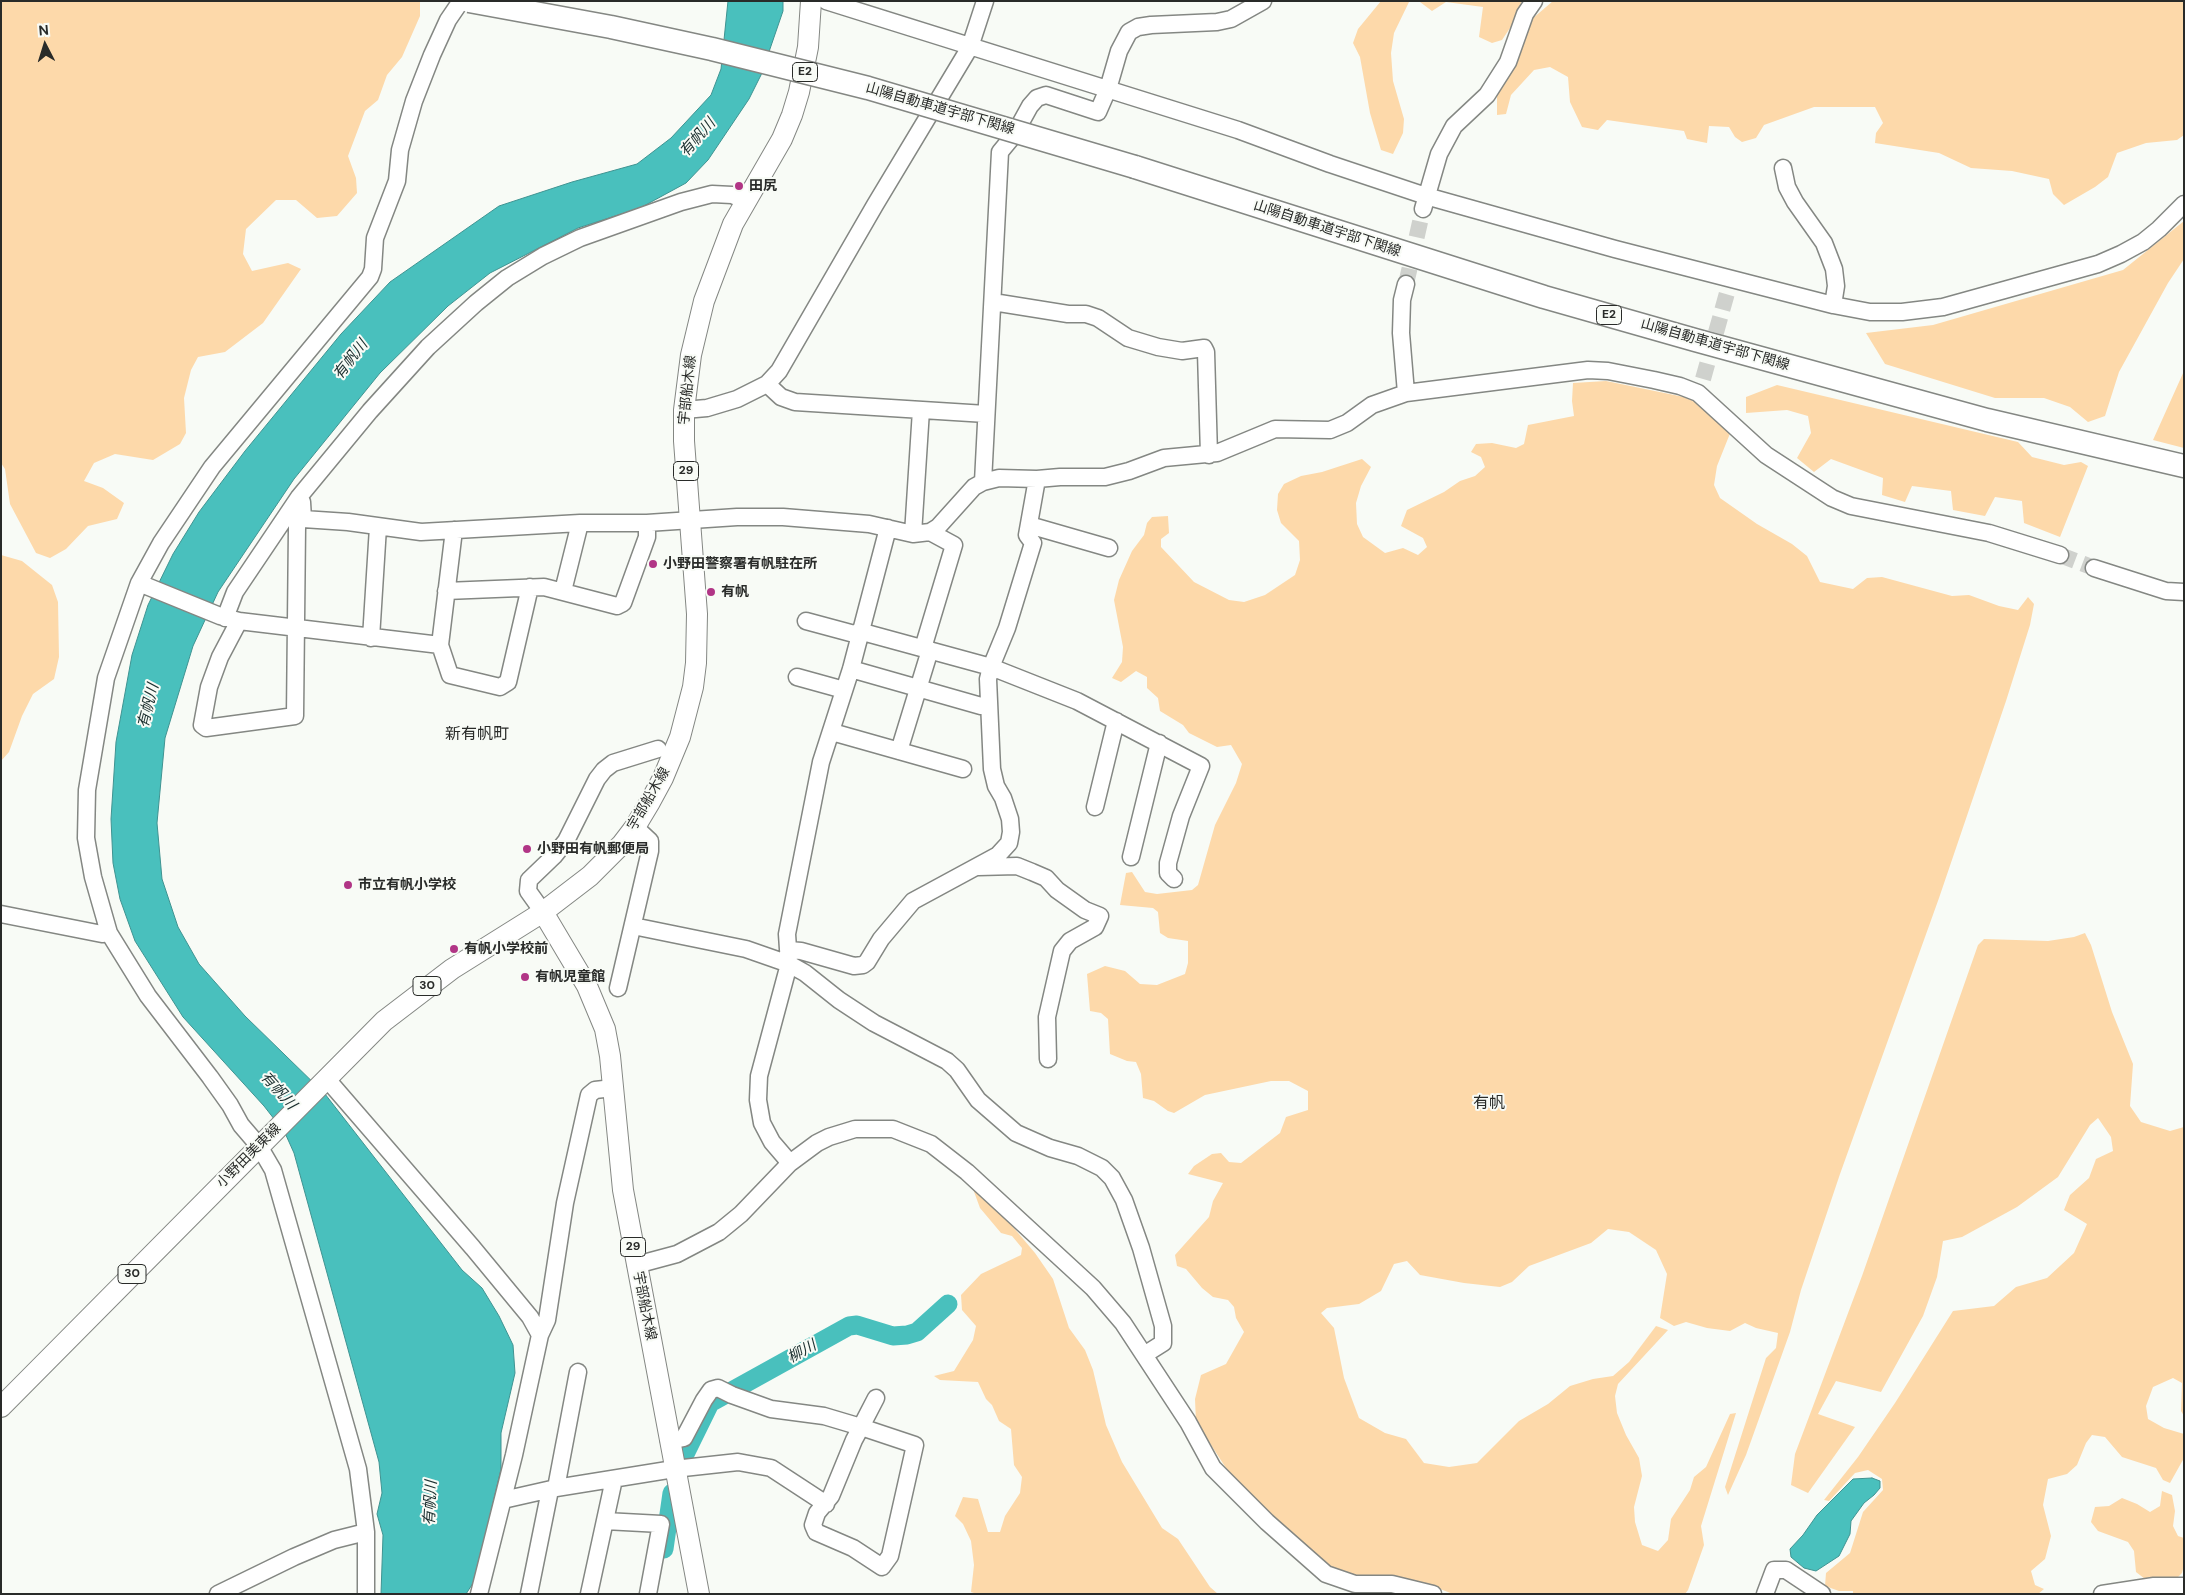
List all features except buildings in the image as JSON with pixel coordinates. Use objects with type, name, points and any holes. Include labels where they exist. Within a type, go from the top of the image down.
[{"type":"highway","name":"山陽自動車道宇部下関線","points":[[469,1],[611,27],[712,49],[868,88],[1134,167],[1554,299],[1978,418],[2184,466]]},
{"type":"main road","name":"宇部船木線","points":[[699,1594],[623,1190],[607,1038],[588,986],[543,912],[590,876],[608,859],[635,827],[663,778],[680,737],[693,686],[697,614],[684,410],[691,355],[704,301],[732,224],[782,139],[792,115],[799,92],[808,47],[811,1]]},
{"type":"main road","name":"小野田美東線","points":[[1,1407],[384,1021],[452,969],[543,912]]},
{"type":"street","points":[[366,1594],[366,1532],[358,1470],[274,1170],[261,1144],[241,1125],[220,1091],[148,996],[109,933],[93,878],[86,838],[87,790],[106,678],[142,584],[161,543],[212,467],[370,277],[373,269],[375,238],[398,181],[400,150],[414,100],[448,20],[461,1]]},
{"type":"street","points":[[826,1],[1238,130],[1424,202],[1615,249],[1729,286],[1870,312],[1902,312],[1943,307],[2113,258],[2143,242],[2184,204]]},
{"type":"street","points":[[684,410],[722,405],[767,384],[779,371],[875,205],[970,47],[985,1]]},
{"type":"street","points":[[982,482],[1000,152],[1014,135],[1030,106],[1037,98],[1046,95],[1098,112],[1108,89],[1119,51],[1129,32],[1138,27],[1151,25],[1217,22],[1231,19],[1263,1]]},
{"type":"street","points":[[1424,202],[1439,154],[1454,126],[1487,95],[1508,62],[1525,14],[1534,1]]},
{"type":"street","points":[[1783,168],[1787,186],[1795,202],[1824,243],[1834,269],[1836,286],[1833,305]]},
{"type":"street","points":[[746,201],[732,195],[712,194],[681,202],[580,238],[543,256],[507,278],[476,302],[428,347],[370,411],[299,497],[235,592],[220,657],[209,686],[202,725],[206,728],[295,716],[297,522],[303,519],[348,522],[421,532],[580,523],[647,523],[737,517],[783,517],[836,520],[913,534],[930,532],[938,527],[974,487],[982,482],[999,478],[1037,480],[1060,477],[1104,477],[1129,471],[1164,458],[1209,455],[1274,429],[1330,430],[1347,423],[1372,405],[1406,393],[1588,370],[1608,370],[1680,386],[1701,386],[1766,455],[1832,498],[1851,506],[1989,533],[2060,555]]},
{"type":"street","points":[[1406,284],[1402,300],[1401,333],[1406,393]]},
{"type":"street","points":[[992,302],[1068,314],[1086,314],[1098,318],[1128,338],[1158,348],[1182,351],[1204,348],[1206,352],[1209,455]]},
{"type":"street","points":[[767,384],[781,397],[795,402],[986,414]]},
{"type":"street","points":[[913,534],[921,410]]},
{"type":"street","points":[[789,957],[801,951],[854,966],[863,965],[867,962],[884,934],[913,901],[998,855],[1009,843],[1011,832],[1005,805],[996,786],[992,769],[988,696],[991,667],[1007,628],[1033,543],[1027,535],[1037,480]]},
{"type":"street","points":[[299,497],[302,502],[303,519]]},
{"type":"street","points":[[562,591],[580,523]]},
{"type":"street","points":[[446,591],[544,587],[617,606],[623,603],[647,536],[647,523]]},
{"type":"street","points":[[1029,525],[1108,548]]},
{"type":"street","points":[[371,638],[378,527]]},
{"type":"street","points":[[790,1163],[772,1142],[762,1123],[759,1112],[758,1088],[761,1068],[789,957],[786,934],[821,762],[851,669],[888,528]]},
{"type":"street","points":[[454,530],[440,645],[450,675],[500,687],[508,682],[530,588]]},
{"type":"street","points":[[899,751],[954,545],[930,532]]},
{"type":"street","points":[[2094,568],[2166,591],[2184,592]]},
{"type":"street","points":[[142,584],[228,618],[371,638],[440,645]]},
{"type":"street","points":[[806,621],[927,649],[991,667],[1077,701],[1201,766],[1182,816],[1168,863],[1168,873],[1174,879]]},
{"type":"street","points":[[851,669],[981,706]]},
{"type":"street","points":[[797,677],[844,690]]},
{"type":"street","points":[[1095,807],[1116,721]]},
{"type":"street","points":[[832,732],[962,769]]},
{"type":"street","points":[[1131,857],[1159,743]]},
{"type":"street","points":[[543,912],[528,891],[529,880],[554,856],[566,841],[598,779],[613,763],[658,749]]},
{"type":"street","points":[[618,988],[650,846],[647,837],[635,827]]},
{"type":"street","points":[[978,867],[1017,866],[1032,872],[1046,878],[1057,890],[1085,910],[1100,916],[1095,927],[1070,941],[1062,951],[1047,1018],[1048,1059]]},
{"type":"street","points":[[1,914],[102,934],[109,933]]},
{"type":"street","points":[[633,926],[789,957],[805,973],[839,1000],[874,1023],[947,1061],[957,1070],[978,1100],[1016,1133],[1050,1148],[1089,1161],[1102,1168],[1112,1178],[1124,1200],[1141,1248],[1164,1334],[1163,1343],[1144,1355]]},
{"type":"street","points":[[326,1078],[530,1317],[540,1335]]},
{"type":"street","points":[[479,1594],[503,1500],[540,1335],[547,1320],[565,1203],[589,1094],[595,1090],[613,1088]]},
{"type":"street","points":[[636,1265],[677,1254],[712,1237],[741,1214],[790,1163],[817,1143],[829,1137],[855,1129],[894,1129],[931,1144],[952,1159],[1093,1288],[1122,1323],[1144,1355],[1188,1422],[1213,1468],[1303,1555],[1326,1574],[1355,1584],[1392,1584],[1433,1594]]},
{"type":"street","points":[[529,1594],[578,1372]]},
{"type":"street","points":[[669,1441],[684,1438],[704,1400],[711,1390],[718,1388],[771,1409],[824,1416],[861,1427],[915,1445],[890,1556],[882,1567],[853,1548],[816,1532],[813,1520],[826,1504],[840,1479],[861,1427],[876,1398]]},
{"type":"street","points":[[503,1500],[553,1489],[674,1469],[738,1462],[754,1463],[771,1468],[826,1504]]},
{"type":"street","points":[[589,1594],[614,1479]]},
{"type":"street","points":[[605,1521],[662,1524],[648,1594]]},
{"type":"street","points":[[218,1594],[326,1544],[366,1532]]},
{"type":"street","points":[[1764,1594],[1774,1570],[1786,1570],[1822,1594]]},
{"type":"street","points":[[2102,1594],[2154,1586],[2184,1586]]},
{"type":"shaded area","points":[[1,1],[420,1],[420,16],[402,57],[387,75],[378,100],[365,111],[348,156],[356,178],[357,193],[337,216],[317,218],[296,200],[276,200],[246,229],[243,254],[252,271],[288,263],[301,269],[263,323],[225,352],[198,357],[191,370],[184,398],[186,433],[180,444],[153,460],[115,454],[94,463],[84,481],[103,488],[124,503],[117,519],[88,526],[66,549],[50,558],[36,553],[10,504],[5,469],[1,463]]},
{"type":"shaded area","points":[[1381,1],[1522,1],[1512,25],[1502,40],[1492,43],[1479,37],[1483,7],[1446,2],[1432,11],[1420,2],[1409,2],[1394,33],[1391,53],[1393,81],[1404,119],[1403,133],[1393,154],[1381,150],[1370,113],[1360,57],[1353,43],[1358,29]]},
{"type":"shaded area","points":[[1553,1],[2184,1],[2184,135],[2177,140],[2146,143],[2117,153],[2108,177],[2064,205],[2053,194],[2049,179],[2012,171],[1971,168],[1939,153],[1875,143],[1876,133],[1883,123],[1875,107],[1814,107],[1764,125],[1756,138],[1742,142],[1735,137],[1729,127],[1709,126],[1707,143],[1687,139],[1684,131],[1607,120],[1598,130],[1582,127],[1570,102],[1568,77],[1550,67],[1534,70],[1511,95],[1506,114],[1497,115],[1497,96],[1519,53],[1532,19]]},
{"type":"shaded area","points":[[2184,221],[2184,259],[2168,283],[2119,372],[2105,416],[2088,422],[2070,407],[2044,398],[1995,398],[1885,364],[1866,333],[1933,325],[2123,270]]},
{"type":"shaded area","points":[[2184,371],[2184,448],[2153,440]]},
{"type":"shaded area","points":[[1606,381],[1684,397],[1709,408],[1731,431],[1717,466],[1714,485],[1720,498],[1757,524],[1792,544],[1807,556],[1820,582],[1853,589],[1867,578],[1882,577],[1952,596],[1969,595],[1999,606],[2018,610],[2028,597],[2034,604],[2030,625],[2006,701],[1939,898],[1840,1174],[1801,1290],[1790,1332],[1746,1455],[1728,1495],[1725,1487],[1766,1358],[1776,1348],[1778,1333],[1756,1328],[1745,1323],[1730,1331],[1707,1328],[1686,1322],[1674,1326],[1660,1318],[1667,1274],[1656,1250],[1629,1232],[1608,1229],[1591,1243],[1529,1266],[1512,1282],[1500,1287],[1420,1275],[1407,1261],[1394,1264],[1381,1291],[1359,1304],[1327,1308],[1321,1313],[1334,1328],[1344,1378],[1359,1418],[1385,1433],[1406,1439],[1424,1463],[1449,1467],[1477,1463],[1519,1421],[1548,1404],[1570,1386],[1593,1379],[1613,1376],[1629,1362],[1656,1326],[1668,1330],[1618,1384],[1615,1396],[1617,1413],[1626,1435],[1639,1458],[1642,1476],[1634,1507],[1635,1522],[1642,1545],[1658,1551],[1668,1540],[1671,1519],[1690,1490],[1694,1477],[1706,1467],[1730,1414],[1736,1413],[1701,1526],[1704,1545],[1685,1594],[1453,1594],[1435,1587],[1351,1574],[1327,1565],[1239,1488],[1196,1422],[1195,1399],[1201,1375],[1226,1364],[1244,1332],[1236,1318],[1234,1307],[1228,1300],[1213,1297],[1202,1288],[1186,1269],[1177,1266],[1175,1255],[1209,1217],[1213,1201],[1223,1183],[1188,1174],[1194,1166],[1212,1154],[1221,1153],[1229,1162],[1241,1163],[1280,1133],[1286,1117],[1308,1110],[1308,1091],[1289,1081],[1271,1081],[1205,1095],[1174,1113],[1168,1111],[1154,1101],[1143,1098],[1141,1074],[1136,1062],[1127,1061],[1110,1054],[1108,1019],[1101,1013],[1090,1011],[1087,974],[1105,966],[1125,971],[1140,984],[1157,985],[1185,974],[1188,963],[1188,941],[1168,938],[1160,933],[1158,912],[1153,908],[1120,905],[1126,873],[1132,872],[1145,892],[1157,894],[1192,890],[1198,885],[1215,825],[1236,783],[1242,764],[1231,745],[1217,747],[1189,733],[1183,725],[1160,711],[1158,698],[1147,688],[1147,677],[1136,671],[1121,682],[1112,678],[1122,662],[1123,647],[1114,600],[1119,580],[1132,551],[1144,535],[1147,523],[1152,517],[1168,516],[1169,533],[1161,539],[1161,547],[1194,582],[1229,600],[1244,602],[1265,595],[1295,575],[1300,560],[1299,541],[1281,523],[1277,510],[1278,494],[1284,484],[1301,476],[1322,472],[1362,459],[1371,467],[1361,486],[1356,503],[1357,524],[1363,537],[1385,553],[1403,548],[1418,555],[1427,547],[1423,538],[1401,526],[1407,510],[1444,492],[1460,481],[1475,476],[1485,467],[1481,457],[1471,452],[1476,444],[1492,443],[1516,448],[1524,444],[1528,425],[1574,416],[1572,401],[1573,383]]},
{"type":"shaded area","points":[[1777,385],[2018,442],[2032,457],[2064,465],[2081,462],[2088,466],[2060,537],[2024,523],[2022,501],[1995,497],[1985,516],[1953,510],[1951,491],[1912,486],[1905,502],[1882,495],[1883,478],[1831,459],[1814,472],[1797,458],[1811,433],[1808,416],[1787,410],[1746,413],[1746,397]]},
{"type":"shaded area","points":[[1,555],[22,561],[52,585],[58,602],[59,657],[54,679],[33,694],[22,716],[9,752],[1,761]]},
{"type":"shaded area","points":[[2085,933],[2091,945],[2112,1012],[2133,1064],[2130,1106],[2141,1122],[2170,1131],[2184,1127],[2184,1416],[2181,1411],[2182,1383],[2173,1378],[2153,1387],[2146,1406],[2148,1419],[2164,1428],[2184,1434],[2184,1458],[2170,1483],[2163,1480],[2156,1468],[2122,1457],[2105,1437],[2092,1435],[2086,1443],[2077,1465],[2067,1474],[2048,1479],[2043,1505],[2051,1536],[2045,1559],[2031,1571],[2035,1585],[2044,1589],[2038,1594],[1853,1594],[1853,1591],[1839,1591],[1825,1586],[1826,1573],[1850,1553],[1863,1512],[1883,1490],[1882,1479],[1868,1470],[1855,1473],[1829,1501],[1824,1500],[1858,1457],[1895,1403],[1953,1311],[1994,1306],[2016,1287],[2047,1278],[2074,1253],[2087,1224],[2064,1210],[2070,1195],[2089,1178],[2096,1159],[2113,1151],[2111,1137],[2098,1118],[2090,1125],[2058,1177],[2017,1207],[1962,1237],[1943,1241],[1937,1277],[1923,1316],[1881,1392],[1836,1381],[1818,1414],[1855,1427],[1808,1493],[1791,1485],[1795,1454],[1862,1276],[1978,945],[1984,939],[2048,941],[2074,937]]},
{"type":"shaded area","points":[[973,1189],[1008,1221],[1035,1253],[1053,1279],[1069,1328],[1085,1350],[1093,1370],[1106,1425],[1122,1462],[1162,1528],[1178,1539],[1210,1587],[1218,1594],[977,1594],[971,1592],[974,1565],[971,1541],[963,1524],[955,1516],[963,1497],[978,1499],[988,1532],[1000,1532],[1005,1516],[1020,1493],[1022,1477],[1014,1465],[1011,1429],[999,1421],[978,1382],[940,1380],[934,1376],[954,1371],[973,1340],[976,1326],[962,1310],[961,1295],[981,1274],[1021,1255],[1022,1248],[1012,1236],[1001,1233],[980,1208]]},
{"type":"shaded area","points":[[2162,1491],[2172,1495],[2175,1511],[2173,1526],[2178,1536],[2184,1538],[2184,1565],[2182,1573],[2176,1579],[2145,1579],[2136,1572],[2134,1551],[2128,1542],[2098,1531],[2091,1522],[2095,1507],[2109,1506],[2122,1498],[2150,1512],[2160,1506]]},
{"type":"water","name":"有帆川","points":[[728,1],[783,1],[783,11],[761,75],[749,99],[708,160],[686,183],[640,208],[578,228],[490,273],[448,306],[380,373],[294,479],[218,592],[193,646],[165,738],[157,823],[162,879],[178,927],[199,964],[245,1016],[325,1094],[462,1270],[482,1288],[499,1316],[513,1345],[515,1373],[501,1433],[501,1469],[475,1580],[466,1594],[381,1594],[383,1535],[377,1514],[382,1493],[379,1462],[294,1153],[285,1133],[264,1106],[183,1017],[135,941],[120,899],[113,863],[111,819],[116,742],[132,655],[148,605],[173,554],[199,512],[245,451],[341,334],[390,282],[499,206],[572,182],[637,164],[671,138],[711,95],[721,69]]},
{"type":"water","points":[[1872,1478],[1880,1481],[1880,1488],[1864,1503],[1851,1521],[1850,1534],[1839,1556],[1816,1571],[1804,1568],[1791,1557],[1790,1549],[1817,1515],[1853,1479]]},
{"type":"waterway","name":"柳川","points":[[683,1458],[710,1403],[849,1326],[857,1325],[893,1336],[907,1335],[917,1332],[948,1304]]},
{"type":"waterway","name":"柳川","points":[[664,1549],[672,1493]]},
{"type":"tunnel","points":[[1406,284],[1423,209]]},
{"type":"tunnel","points":[[1703,379],[1727,293]]},
{"type":"tunnel","points":[[2060,555],[2094,568]]},
{"type":"place","name":"田尻","points":[[739,186]]},
{"type":"place","name":"小野田警察署有帆駐在所","points":[[653,564]]},
{"type":"place","name":"有帆","points":[[711,592]]},
{"type":"place","name":"小野田有帆郵便局","points":[[527,849]]},
{"type":"place","name":"市立有帆小学校","points":[[348,885]]},
{"type":"place","name":"有帆小学校前","points":[[454,949]]},
{"type":"place","name":"有帆児童館","points":[[525,977]]},
{"type":"district","name":"新有帆町","points":[[477,735]]},
{"type":"district","name":"有帆","points":[[1489,1104]]}]
